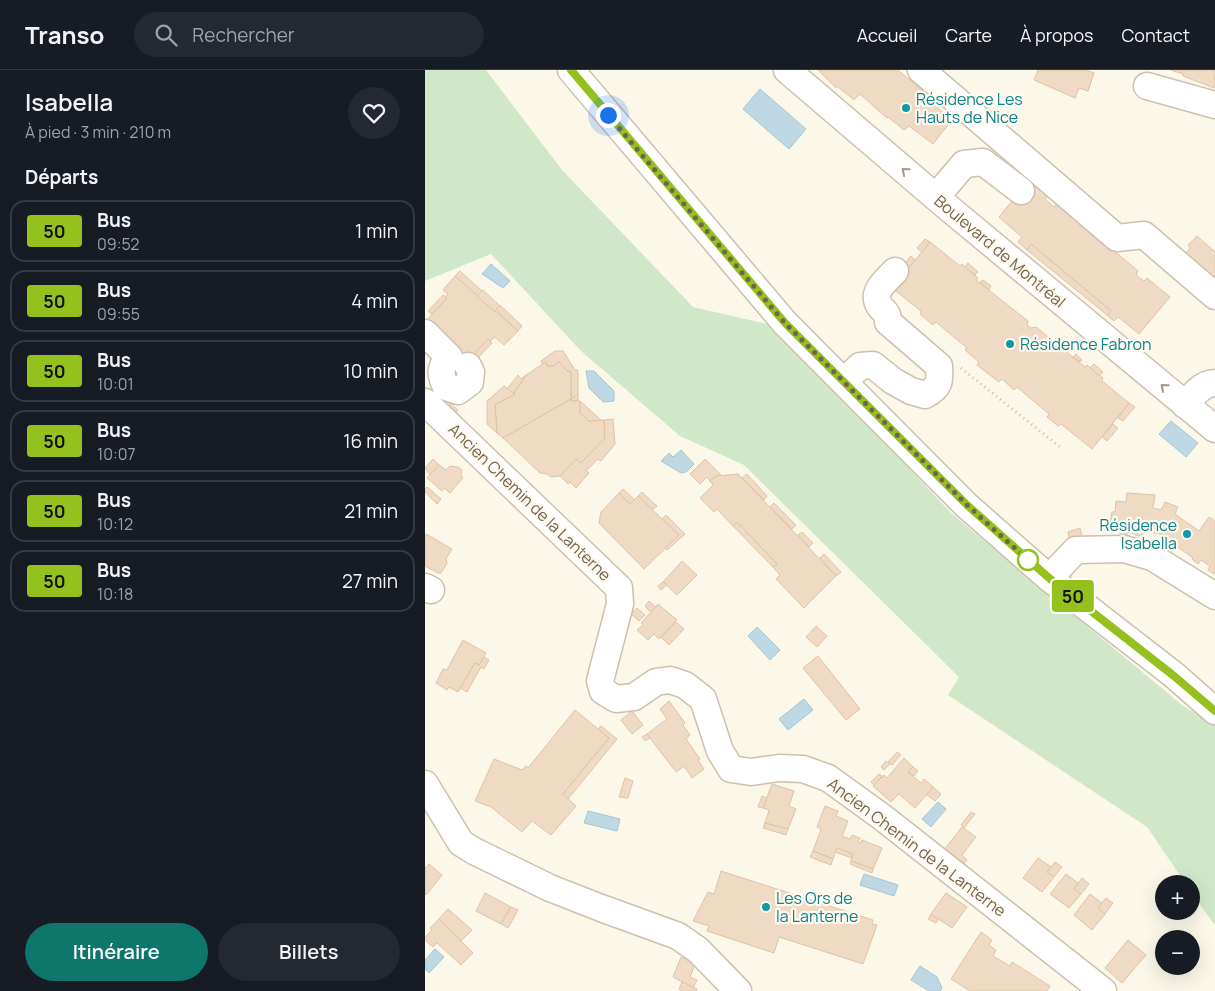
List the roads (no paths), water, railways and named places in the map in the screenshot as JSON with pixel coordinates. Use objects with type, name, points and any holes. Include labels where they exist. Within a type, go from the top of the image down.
[{"type":"street","points":[[571,70],[785,323],[967,505],[1049,578],[1181,681],[1215,711]]},
{"type":"street","name":"Boulevard de Montréal","points":[[787,70],[940,201],[1215,429]]},
{"type":"street","points":[[921,70],[1117,238],[1144,236],[1215,296]]},
{"type":"street","points":[[1147,86],[1215,105]]},
{"type":"street","points":[[940,201],[970,177],[987,179],[1017,195]]},
{"type":"street","points":[[889,322],[888,314],[879,305],[877,297],[879,288],[895,271]]},
{"type":"street","points":[[844,381],[860,366],[873,365],[893,381],[911,391],[925,395],[935,390],[940,380],[939,366],[889,322],[876,319],[867,305],[865,294],[870,282]]},
{"type":"street","points":[[425,333],[449,357],[442,365],[441,376],[446,387],[458,391],[469,382],[471,372],[468,366]]},
{"type":"street","points":[[425,370],[431,378],[425,387]]},
{"type":"street","points":[[1185,405],[1195,393],[1209,383],[1215,383]]},
{"type":"street","name":"Ancien Chemin de la Lanterne","points":[[425,402],[619,588],[620,604],[601,681],[603,691],[616,699],[634,697],[656,682],[670,680],[685,686],[703,699],[720,751],[731,768],[751,772],[779,768],[803,769],[828,778],[882,817],[1103,991]]},
{"type":"street","points":[[1049,578],[1076,550],[1124,549],[1152,557],[1215,596]]},
{"type":"street","points":[[425,784],[461,843],[474,852],[549,888],[678,936],[698,950],[738,991]]},
{"type":"water","points":[[760,89],[806,129],[789,149],[743,109]]},
{"type":"water","points":[[491,264],[510,281],[503,288],[482,274]]},
{"type":"water","points":[[586,371],[594,371],[614,391],[614,401],[603,402],[589,388]]},
{"type":"water","points":[[1171,421],[1198,443],[1186,457],[1159,434]]},
{"type":"water","points":[[681,450],[694,464],[686,472],[681,473],[661,461],[669,453],[673,457]]},
{"type":"water","points":[[757,627],[780,650],[770,660],[748,636]]},
{"type":"water","points":[[804,699],[813,710],[788,730],[779,719]]},
{"type":"water","points":[[938,802],[946,809],[931,827],[922,819]]},
{"type":"water","points":[[588,811],[620,819],[617,831],[584,823]]},
{"type":"water","points":[[864,874],[898,885],[894,896],[860,885]]},
{"type":"water","points":[[435,949],[444,957],[429,973],[425,969],[425,960]]},
{"type":"water","points":[[920,966],[937,977],[942,988],[940,991],[929,991],[911,980]]},
{"type":"place","name":"Résidence Les Hauts de Nice","points":[[906,108]]},
{"type":"place","name":"Résidence Fabron","points":[[1010,344]]},
{"type":"place","name":"Résidence Isabella","points":[[1187,534]]},
{"type":"place","name":"Les Ors de la Lanterne","points":[[766,907]]}]
